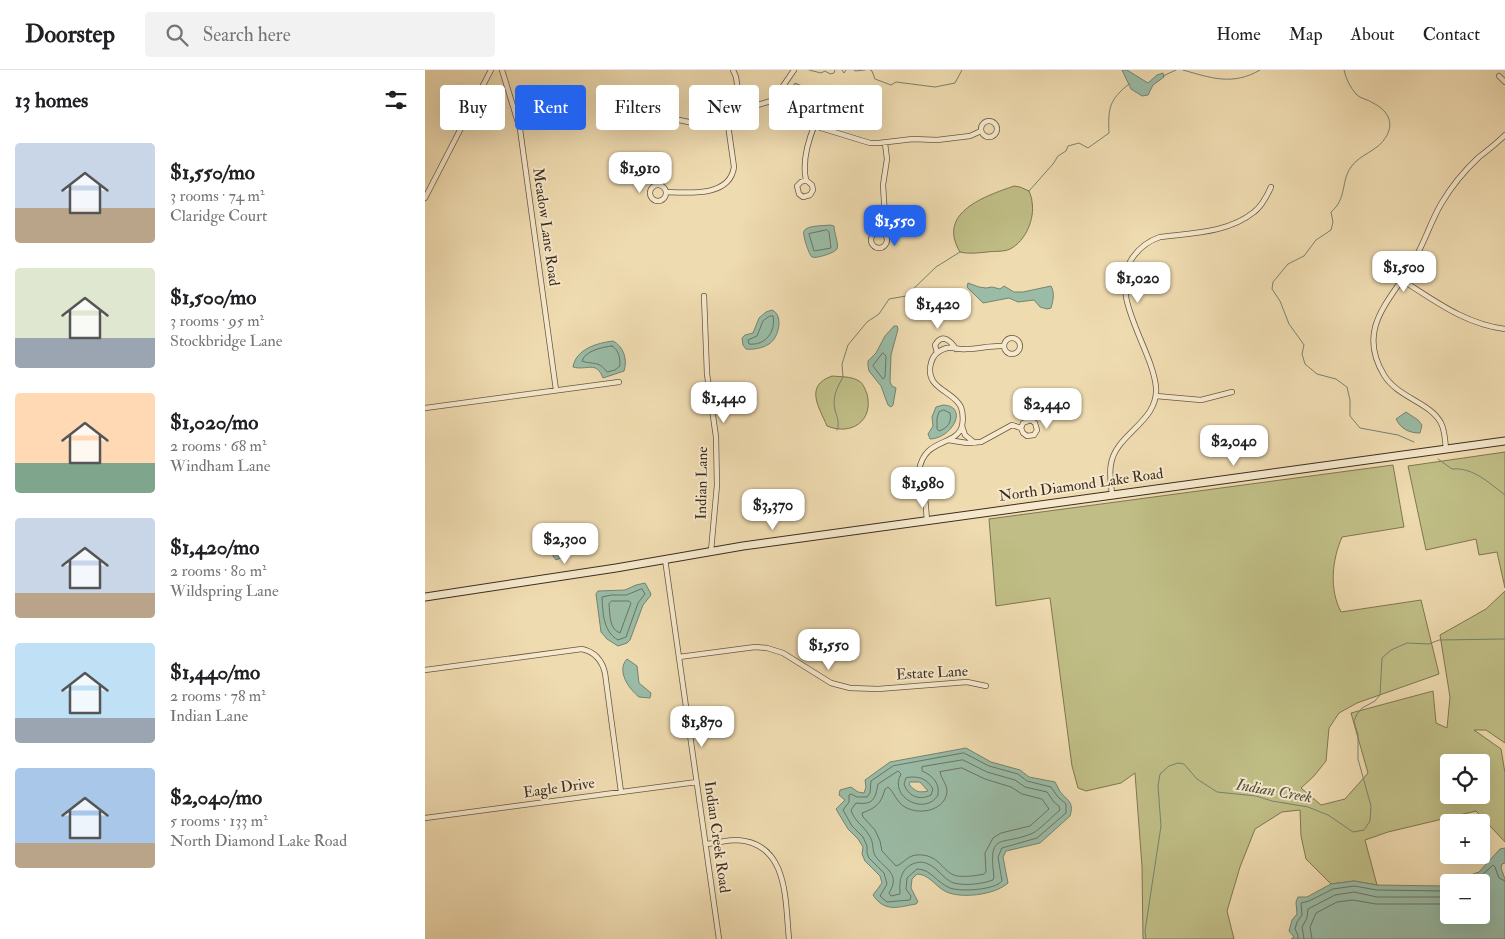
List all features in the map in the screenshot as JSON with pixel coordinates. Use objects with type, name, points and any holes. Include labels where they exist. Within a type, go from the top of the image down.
[{"type":"street","points":[[425,198],[491,70]]},
{"type":"street","name":"Meadow Lane Road","points":[[502,70],[520,129],[556,390]]},
{"type":"street","points":[[733,70],[737,85]]},
{"type":"street","points":[[784,85],[794,70]]},
{"type":"street","points":[[1499,76],[1505,82]]},
{"type":"street","points":[[666,192],[691,193],[717,189],[727,183],[733,174],[734,167],[729,130]]},
{"type":"street","points":[[806,180],[804,173],[806,152],[813,130]]},
{"type":"street","points":[[828,130],[870,143],[913,139],[937,140],[970,136],[981,131]]},
{"type":"street","points":[[1446,449],[1444,430],[1436,416],[1398,391],[1388,381],[1377,361],[1374,350],[1375,327],[1389,296],[1402,280],[1418,254],[1433,218],[1450,191],[1478,158],[1505,135]]},
{"type":"street","points":[[882,232],[885,217],[883,185],[887,159],[885,143]]},
{"type":"street","points":[[1113,494],[1110,470],[1115,452],[1124,440],[1142,423],[1152,408],[1156,396],[1153,372],[1126,296],[1124,280],[1127,266],[1139,250],[1160,237],[1213,230],[1239,221],[1255,212],[1265,200],[1271,186]]},
{"type":"street","points":[[1402,280],[1453,313],[1469,320],[1505,329]]},
{"type":"street","name":"Indian Lane","points":[[704,296],[707,374],[716,436],[717,485],[711,551]]},
{"type":"street","points":[[937,353],[935,345],[938,340],[943,338],[951,341],[956,349]]},
{"type":"street","points":[[975,443],[965,434],[962,426],[961,408],[957,402],[932,381],[930,366],[932,359],[937,353],[949,347],[964,350],[997,345],[1004,346]]},
{"type":"street","points":[[425,408],[619,382]]},
{"type":"street","points":[[1156,396],[1201,400],[1231,392]]},
{"type":"street","points":[[948,440],[975,443],[981,442],[1012,424],[1021,428]]},
{"type":"street","points":[[927,520],[924,491],[919,469],[925,455],[931,448],[948,440],[960,431],[962,426]]},
{"type":"street","name":"North Diamond Lake Road","points":[[425,597],[711,551],[1505,441]]},
{"type":"street","name":"Indian Creek Road","points":[[665,559],[719,939]]},
{"type":"street","name":"Estate Lane","points":[[679,657],[755,647],[767,648],[789,657],[831,683],[851,688],[878,689],[967,682],[986,686]]},
{"type":"street","points":[[425,670],[581,649],[593,653],[600,659],[605,673],[621,792]]},
{"type":"street","name":"Eagle Drive","points":[[425,818],[697,782]]},
{"type":"street","points":[[706,844],[732,840],[744,841],[757,846],[771,856],[782,875],[789,939]]},
{"type":"shaded area","points":[[1014,186],[1029,191],[1033,208],[1031,222],[1021,241],[1005,251],[960,252],[954,238],[954,226],[959,216],[978,201]]},
{"type":"shaded area","points":[[832,376],[856,379],[864,386],[867,394],[867,412],[859,424],[844,429],[827,426],[816,398],[816,391],[818,385],[823,380]]},
{"type":"shaded area","points":[[1505,452],[1505,588],[1497,552],[1479,555],[1476,539],[1426,550],[1408,466]]},
{"type":"shaded area","points":[[1393,465],[1404,527],[1342,537],[1334,565],[1333,584],[1335,594],[1341,612],[1421,600],[1439,674],[1357,703],[1339,713],[1329,728],[1326,761],[1301,788],[1321,805],[1345,799],[1368,773],[1351,713],[1433,691],[1436,723],[1447,728],[1450,697],[1440,635],[1486,609],[1505,591],[1505,743],[1486,730],[1474,730],[1501,749],[1505,773],[1505,842],[1490,826],[1490,814],[1479,814],[1476,811],[1463,814],[1440,814],[1440,820],[1388,832],[1365,840],[1377,885],[1354,881],[1331,884],[1306,859],[1301,836],[1300,810],[1282,812],[1255,829],[1240,867],[1227,911],[1234,939],[1143,939],[1142,866],[1135,773],[1121,783],[1086,791],[1078,788],[1072,766],[1050,598],[996,606],[989,519]]},
{"type":"water","points":[[1122,70],[1127,70],[1148,83],[1157,75],[1163,73],[1164,77],[1153,85],[1148,95],[1142,96],[1131,89]]},
{"type":"water","points":[[834,226],[837,249],[825,255],[812,257],[806,244],[804,231],[812,227]]},
{"type":"water","points":[[968,283],[986,288],[1000,289],[1004,286],[1014,292],[1051,286],[1053,300],[1051,308],[1040,307],[1034,300],[1018,302],[1009,298],[983,303],[967,287]]},
{"type":"water","points":[[772,310],[776,313],[779,321],[778,332],[775,337],[764,347],[746,349],[742,338],[753,333],[759,318]]},
{"type":"water","points":[[894,326],[897,326],[898,329],[891,355],[890,382],[896,388],[891,407],[888,405],[881,386],[869,371],[868,361],[876,353],[885,336]]},
{"type":"water","points":[[613,341],[620,346],[624,353],[624,371],[603,378],[597,369],[573,367],[578,356],[583,351],[600,343]]},
{"type":"water","points":[[943,405],[951,407],[955,411],[955,422],[945,433],[930,439],[928,434],[933,426],[932,417],[936,407]]},
{"type":"water","points":[[1406,412],[1422,425],[1420,433],[1406,430],[1396,419]]},
{"type":"water","points":[[563,540],[569,542],[571,551],[568,555],[556,560],[553,556],[555,548]]},
{"type":"water","points":[[645,583],[651,595],[643,605],[630,640],[618,646],[607,639],[601,632],[596,594],[598,591],[625,590]]},
{"type":"water","points":[[627,659],[637,666],[639,683],[651,693],[650,698],[639,697],[625,680],[623,669]]},
{"type":"water","points":[[966,748],[991,762],[1020,770],[1029,777],[1055,782],[1061,793],[1070,803],[1070,816],[1040,843],[1006,851],[1003,857],[1008,883],[994,891],[976,895],[958,895],[943,890],[928,878],[917,874],[912,879],[911,888],[918,902],[916,904],[887,907],[873,895],[882,883],[880,876],[865,861],[862,854],[863,847],[848,829],[836,809],[845,800],[839,795],[840,790],[851,787],[858,792],[864,793],[866,787],[865,780],[890,762]],"holes":[[[910,782],[920,782],[928,791],[917,791],[909,784]]]},
{"type":"water","points":[[1505,848],[1505,863],[1502,864],[1501,868],[1505,879],[1505,939],[1291,939],[1294,937],[1289,931],[1292,920],[1297,914],[1296,902],[1298,897],[1307,897],[1331,884],[1354,881],[1377,885],[1440,886],[1440,924],[1490,924],[1490,874],[1473,874],[1479,872],[1486,864],[1490,864],[1490,860],[1500,849]]},
{"type":"waterway","points":[[809,70],[821,73],[825,71],[830,74],[834,73],[835,70]]},
{"type":"waterway","points":[[842,70],[844,73],[846,70]]},
{"type":"waterway","points":[[854,70],[865,70]]},
{"type":"waterway","points":[[870,70],[875,79],[891,85],[896,82],[935,87],[955,83],[962,70]]},
{"type":"waterway","points":[[1163,76],[1176,70]]},
{"type":"waterway","points":[[1183,70],[1222,79],[1241,78],[1260,70]]},
{"type":"waterway","name":"Indian Creek","points":[[1344,70],[1356,94],[1378,106],[1386,113],[1390,121],[1389,132],[1383,142],[1359,159],[1348,172],[1342,195],[1331,212],[1333,222],[1331,230],[1316,240],[1304,256],[1288,264],[1273,282],[1272,289],[1280,301],[1289,324],[1304,345],[1302,354],[1305,364],[1317,374],[1336,379],[1347,387],[1350,400],[1350,416],[1360,428],[1398,435],[1414,442]]},
{"type":"waterway","points":[[1029,191],[1058,156],[1066,151],[1068,146],[1079,143],[1088,148],[1109,133],[1111,105],[1117,95],[1129,84]]},
{"type":"waterway","points":[[837,430],[835,397],[843,377],[842,364],[848,345],[867,322],[879,314],[889,299],[906,296],[936,267],[960,252]]},
{"type":"waterway","name":"Indian Creek","points":[[1438,459],[1452,469],[1474,473],[1505,495]]},
{"type":"waterway","name":"Indian Creek","points":[[1146,939],[1145,931],[1161,826],[1158,786],[1160,774],[1169,766],[1178,763],[1184,764],[1197,779],[1217,792],[1256,796],[1272,801],[1308,807],[1328,815],[1353,832],[1364,830],[1370,821],[1371,806],[1358,759],[1358,735],[1354,721],[1362,708],[1375,701],[1380,695],[1382,658],[1391,650],[1407,643],[1429,644],[1439,640],[1505,639]]}]
